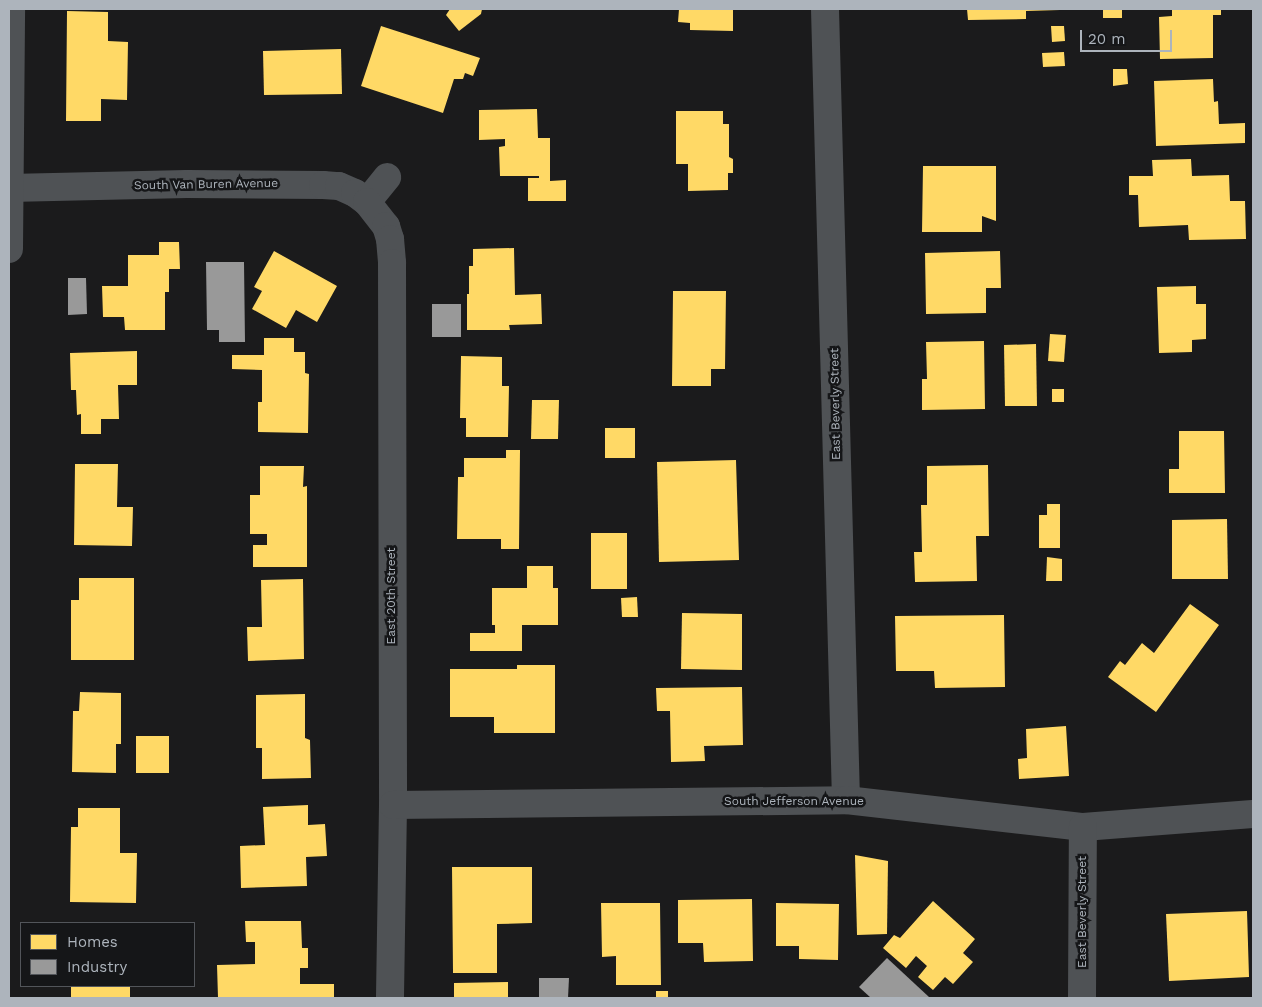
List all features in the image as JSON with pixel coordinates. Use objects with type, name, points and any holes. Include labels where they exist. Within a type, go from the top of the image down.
[{"type":"street","points":[[9,248],[11,9]]},
{"type":"street","name":"East Beverly Street","points":[[825,9],[846,800]]},
{"type":"street","points":[[367,202],[387,177]]},
{"type":"street","name":"South Van Buren Avenue","points":[[9,188],[187,184],[323,185],[339,186],[355,193],[367,202]]},
{"type":"street","name":"East 20th Street","points":[[367,202],[386,226],[390,239],[392,263],[393,805],[390,998]]},
{"type":"street","name":"South Jefferson Avenue","points":[[393,805],[846,800],[1083,827],[1253,814]]},
{"type":"street","name":"East Beverly Street","points":[[1082,998],[1083,827]]},
{"type":"building: Homes","points":[[450,9],[482,9],[481,14],[459,31],[446,15]]},
{"type":"building: Homes","points":[[679,9],[733,9],[733,31],[690,30],[690,23],[678,22]]},
{"type":"building: Homes","points":[[967,9],[1060,10],[1026,11],[1026,19],[968,20]]},
{"type":"building: Homes","points":[[1103,9],[1122,9],[1122,18],[1103,18]]},
{"type":"building: Homes","points":[[1172,9],[1221,9],[1221,15],[1213,15],[1213,58],[1160,59],[1159,17],[1172,16]]},
{"type":"building: Homes","points":[[67,11],[108,12],[108,41],[128,42],[127,100],[101,99],[101,121],[66,121]]},
{"type":"building: Homes","points":[[381,26],[480,58],[473,76],[465,73],[463,79],[454,79],[443,113],[361,86]]},
{"type":"building: Homes","points":[[1051,26],[1064,26],[1065,41],[1052,42]]},
{"type":"building: Homes","points":[[341,49],[342,94],[264,95],[263,51]]},
{"type":"building: Homes","points":[[1064,52],[1065,66],[1043,67],[1042,53]]},
{"type":"building: Homes","points":[[1113,69],[1127,69],[1128,84],[1113,86]]},
{"type":"building: Homes","points":[[1213,79],[1214,102],[1218,101],[1219,124],[1245,123],[1245,143],[1156,146],[1154,81]]},
{"type":"building: Homes","points":[[537,109],[538,138],[550,138],[550,181],[566,180],[566,201],[528,201],[528,178],[539,178],[539,176],[500,176],[499,147],[505,146],[505,139],[479,140],[479,110]]},
{"type":"building: Homes","points":[[676,111],[723,111],[723,124],[729,124],[729,157],[733,159],[733,173],[728,173],[728,190],[688,191],[688,164],[676,164]]},
{"type":"building: Homes","points":[[1191,159],[1192,176],[1229,175],[1230,201],[1245,201],[1246,239],[1189,240],[1188,225],[1139,227],[1138,195],[1129,195],[1129,176],[1153,176],[1152,160]]},
{"type":"building: Homes","points":[[923,166],[996,166],[996,221],[982,216],[982,232],[922,232]]},
{"type":"building: Homes","points":[[159,242],[179,242],[180,269],[169,269],[169,292],[165,292],[165,330],[125,330],[124,317],[103,317],[102,286],[128,286],[128,255],[159,255]]},
{"type":"building: Homes","points":[[514,248],[515,295],[541,294],[542,324],[509,325],[510,330],[467,330],[469,266],[473,266],[473,249]]},
{"type":"building: Homes","points":[[274,251],[337,286],[317,322],[296,310],[286,328],[252,309],[262,291],[254,287]]},
{"type":"building: Homes","points":[[1000,251],[1001,288],[986,288],[986,313],[926,314],[925,253]]},
{"type":"building: Homes","points":[[1196,286],[1196,304],[1206,304],[1206,339],[1192,340],[1192,352],[1159,353],[1157,287]]},
{"type":"building: Homes","points":[[673,291],[726,291],[725,369],[711,369],[711,386],[672,386]]},
{"type":"building: Homes","points":[[1050,334],[1066,335],[1064,362],[1048,361]]},
{"type":"building: Homes","points":[[264,338],[294,338],[294,352],[305,352],[305,373],[309,374],[308,433],[258,432],[258,402],[262,402],[262,370],[232,369],[232,355],[264,355]]},
{"type":"building: Homes","points":[[984,341],[985,409],[922,410],[922,379],[927,379],[926,342]]},
{"type":"building: Homes","points":[[1036,344],[1037,406],[1005,406],[1004,345]]},
{"type":"building: Homes","points":[[137,351],[137,385],[118,385],[119,419],[101,419],[101,434],[81,434],[81,414],[77,415],[76,390],[71,390],[70,353]]},
{"type":"building: Homes","points":[[461,356],[502,357],[502,386],[509,386],[508,437],[466,437],[466,418],[460,418]]},
{"type":"building: Homes","points":[[1052,389],[1064,389],[1064,402],[1052,402]]},
{"type":"building: Homes","points":[[532,400],[559,400],[558,439],[531,439]]},
{"type":"building: Homes","points":[[605,428],[635,428],[635,458],[605,458]]},
{"type":"building: Homes","points":[[1179,431],[1224,431],[1225,493],[1169,493],[1169,469],[1179,469]]},
{"type":"building: Homes","points":[[506,450],[520,450],[519,549],[501,549],[501,539],[457,539],[458,477],[464,477],[464,458],[506,458]]},
{"type":"building: Homes","points":[[736,460],[739,560],[659,562],[657,462]]},
{"type":"building: Homes","points":[[75,464],[118,464],[117,507],[133,507],[132,546],[74,545]]},
{"type":"building: Homes","points":[[988,465],[989,536],[976,536],[977,581],[915,582],[914,552],[922,552],[921,505],[927,505],[927,466]]},
{"type":"building: Homes","points":[[260,466],[304,466],[303,487],[307,486],[307,567],[253,567],[253,545],[267,545],[267,534],[250,534],[250,495],[260,495]]},
{"type":"building: Homes","points":[[1047,504],[1060,504],[1060,548],[1039,548],[1039,515],[1047,515]]},
{"type":"building: Homes","points":[[1227,519],[1228,579],[1172,579],[1172,520]]},
{"type":"building: Homes","points":[[591,533],[627,533],[627,589],[591,589]]},
{"type":"building: Homes","points":[[1047,557],[1062,559],[1062,581],[1046,581]]},
{"type":"building: Homes","points":[[527,566],[553,566],[553,588],[558,588],[558,625],[522,625],[522,651],[470,651],[470,633],[495,633],[495,625],[492,625],[492,588],[527,588]]},
{"type":"building: Homes","points":[[79,578],[134,578],[134,660],[71,660],[71,600],[79,600]]},
{"type":"building: Homes","points":[[303,579],[304,659],[248,661],[247,627],[262,627],[261,580]]},
{"type":"building: Homes","points":[[637,597],[638,617],[622,617],[621,598]]},
{"type":"building: Homes","points":[[1190,604],[1219,625],[1156,712],[1108,677],[1120,661],[1125,665],[1142,643],[1154,653]]},
{"type":"building: Homes","points":[[682,613],[742,614],[742,670],[681,669]]},
{"type":"building: Homes","points":[[1004,615],[1005,687],[935,688],[934,671],[896,671],[895,616]]},
{"type":"building: Homes","points":[[517,665],[555,665],[555,733],[494,733],[494,717],[450,717],[450,669],[517,669]]},
{"type":"building: Homes","points":[[742,687],[743,745],[704,746],[705,761],[671,762],[670,711],[657,711],[656,688]]},
{"type":"building: Homes","points":[[80,692],[121,693],[121,744],[116,744],[116,773],[72,772],[73,711],[79,711]]},
{"type":"building: Homes","points":[[305,694],[305,738],[310,740],[311,778],[262,779],[262,748],[256,748],[256,695]]},
{"type":"building: Homes","points":[[1066,726],[1069,776],[1019,779],[1018,759],[1027,758],[1026,729]]},
{"type":"building: Homes","points":[[136,736],[169,736],[169,773],[136,773]]},
{"type":"building: Homes","points":[[308,805],[308,825],[325,824],[327,856],[306,857],[307,886],[241,888],[240,846],[265,845],[263,807]]},
{"type":"building: Homes","points":[[78,808],[120,808],[120,853],[137,853],[136,903],[70,902],[71,827],[78,827]]},
{"type":"building: Homes","points":[[855,855],[888,861],[887,934],[857,935]]},
{"type":"building: Homes","points":[[452,867],[532,867],[532,923],[497,924],[497,973],[453,973]]},
{"type":"building: Homes","points":[[752,899],[753,961],[704,962],[703,943],[678,943],[678,900]]},
{"type":"building: Homes","points":[[933,901],[975,939],[963,953],[973,962],[953,984],[945,977],[933,990],[918,977],[927,966],[916,956],[906,968],[883,948],[894,935],[900,938]]},
{"type":"building: Homes","points":[[601,903],[660,903],[661,985],[616,985],[616,956],[602,957]]},
{"type":"building: Homes","points":[[776,903],[839,904],[838,960],[799,959],[799,946],[776,946]]},
{"type":"building: Homes","points":[[1247,911],[1249,977],[1169,981],[1166,914]]},
{"type":"building: Homes","points":[[245,921],[301,921],[302,948],[308,948],[308,968],[300,968],[300,984],[334,984],[334,998],[218,998],[217,965],[255,964],[255,942],[246,942]]},
{"type":"building: Homes","points":[[508,982],[508,998],[454,998],[454,983]]},
{"type":"building: Homes","points":[[71,987],[130,987],[130,998],[71,998]]},
{"type":"building: Homes","points":[[656,991],[668,991],[668,998],[656,998]]},
{"type":"building: Industry","points":[[206,262],[244,262],[245,342],[219,342],[219,330],[207,330]]},
{"type":"building: Industry","points":[[68,278],[86,278],[87,314],[68,315]]},
{"type":"building: Industry","points":[[432,304],[461,304],[461,337],[432,337]]},
{"type":"building: Industry","points":[[887,958],[929,997],[871,998],[859,987]]},
{"type":"building: Industry","points":[[539,978],[569,978],[568,998],[539,998]]}]
